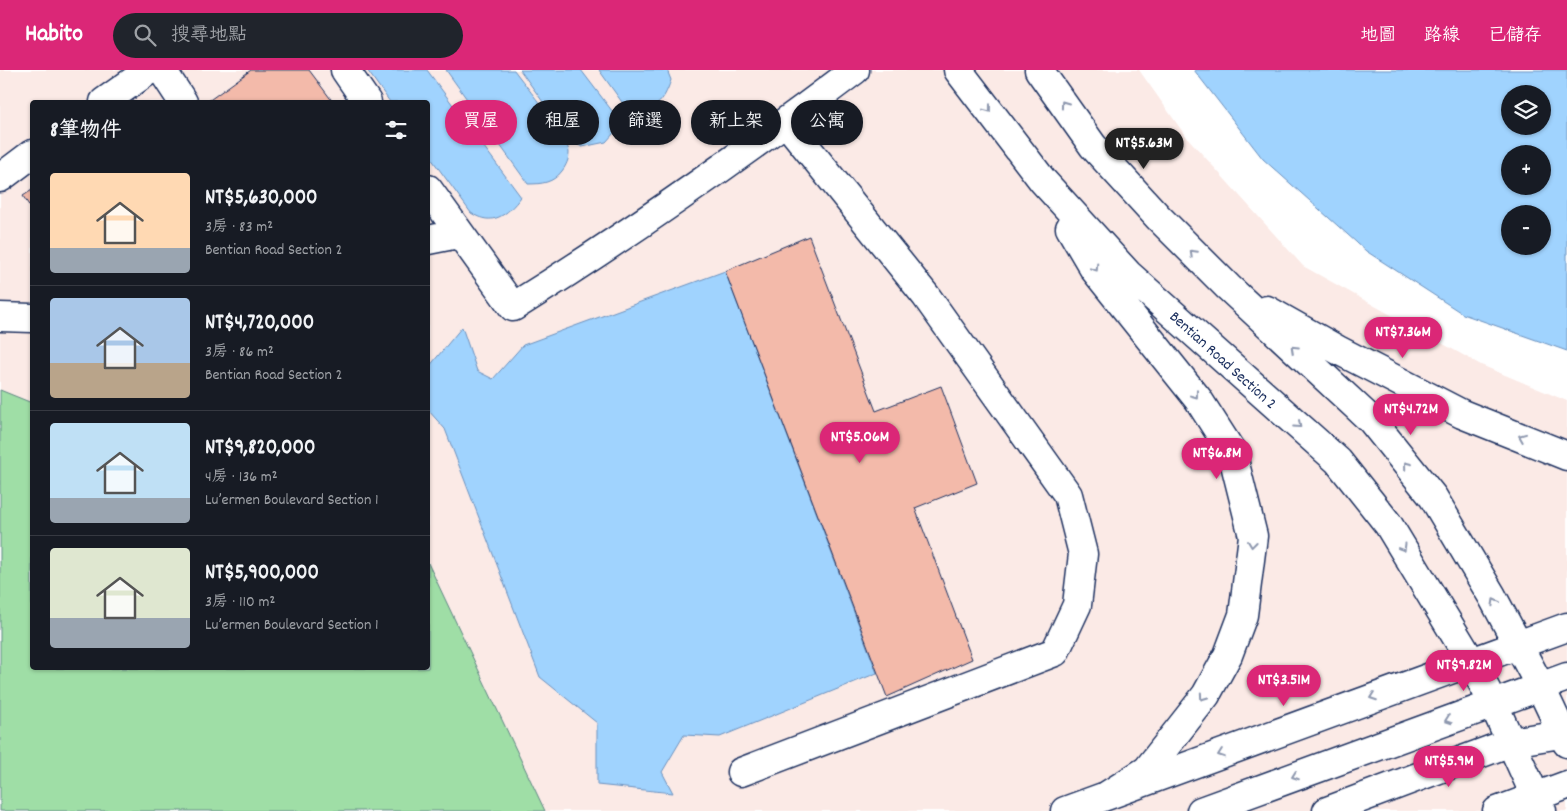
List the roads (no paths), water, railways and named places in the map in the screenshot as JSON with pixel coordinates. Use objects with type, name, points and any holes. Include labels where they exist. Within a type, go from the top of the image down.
[{"type":"street","points":[[107,100],[149,70]]},
{"type":"street","points":[[162,70],[182,100]]},
{"type":"street","points":[[344,70],[366,100]]},
{"type":"street","points":[[430,192],[458,234],[513,307],[557,280],[786,122],[855,70]]},
{"type":"street","name":"Bentian Road Section 2","points":[[958,70],[1042,181],[1128,274],[1338,461],[1388,524],[1472,661],[1539,804]]},
{"type":"street","points":[[1039,70],[1093,146],[1158,217],[1228,287],[1372,421],[1433,497],[1518,645],[1566,737],[1511,742],[1326,811]]},
{"type":"street","points":[[741,772],[1055,652],[1077,605],[1083,554],[1068,495],[926,296],[786,122]]},
{"type":"street","points":[[0,178],[30,156]]},
{"type":"street","points":[[1042,181],[1094,268],[1198,399],[1232,452],[1253,536],[1243,615],[1228,655],[1206,695],[1146,770],[1106,796]]},
{"type":"street","points":[[430,240],[458,234]]},
{"type":"street","points":[[1228,287],[1338,350],[1462,414],[1567,456]]},
{"type":"street","points":[[0,318],[30,318]]},
{"type":"street","points":[[1065,811],[1567,627]]},
{"type":"street","points":[[1200,811],[1567,676]]},
{"type":"street","points":[[1497,811],[1539,804],[1567,785]]},
{"type":"water","points":[[367,70],[427,70],[449,100],[445,100],[445,145],[483,145],[521,197],[505,214],[493,219],[486,219],[471,213],[430,157],[430,100],[389,100]]},
{"type":"water","points":[[446,70],[514,70],[537,100],[527,100],[527,145],[567,146],[568,160],[559,175],[547,182],[528,184],[500,145],[517,145],[517,100],[468,100]]},
{"type":"water","points":[[520,70],[581,70],[609,107],[609,139],[606,142],[599,143],[599,100],[542,100]]},
{"type":"water","points":[[599,70],[667,70],[671,80],[661,100],[620,100]]},
{"type":"water","points":[[1194,70],[1567,70],[1567,351],[1463,314],[1366,251],[1263,159]]},
{"type":"water","points":[[725,271],[877,673],[720,737],[684,735],[662,772],[673,793],[597,785],[597,723],[540,677],[445,429],[430,412],[430,366],[462,327],[477,371],[493,379],[523,345]]}]
